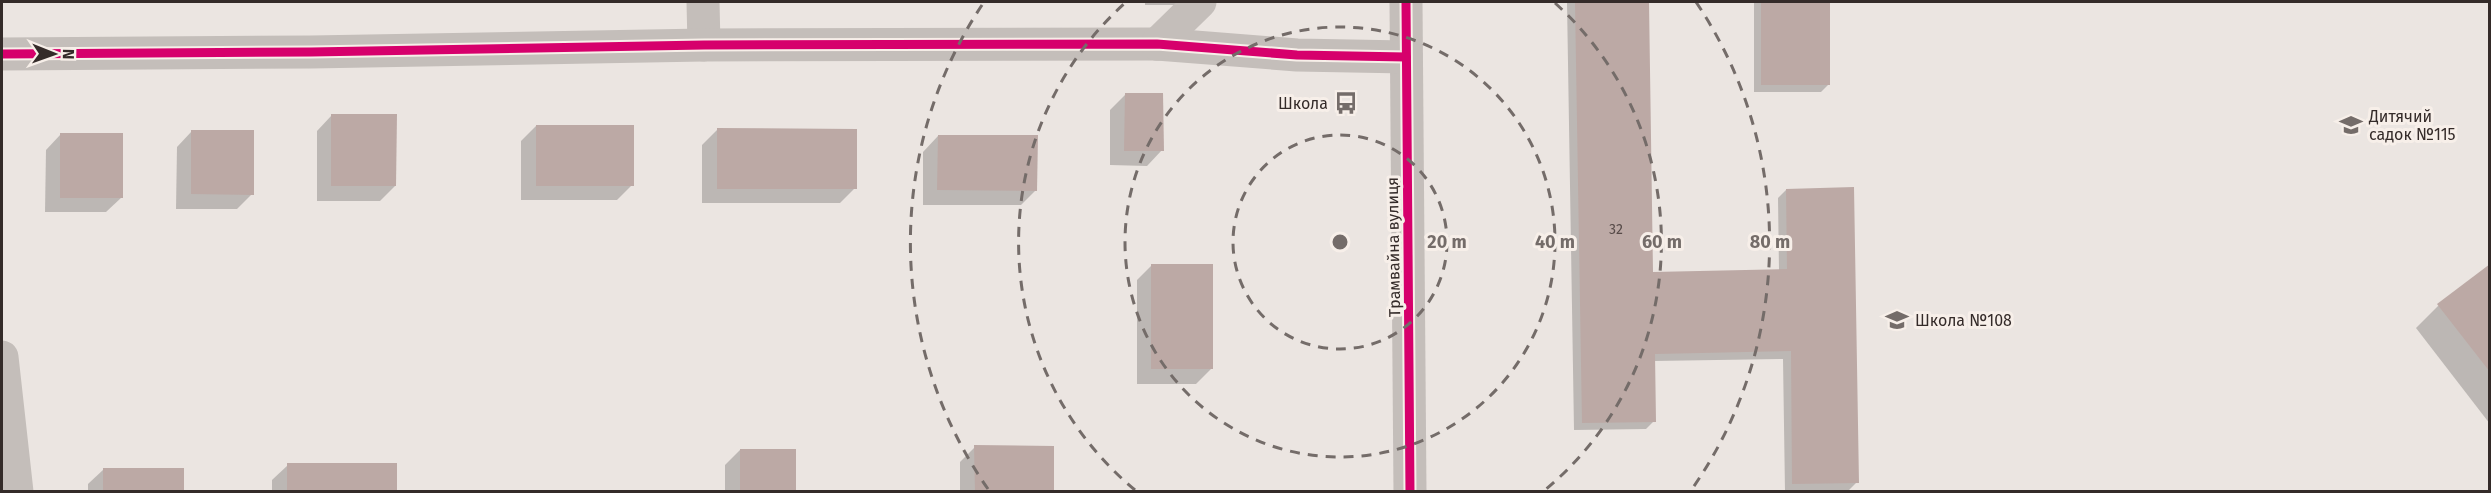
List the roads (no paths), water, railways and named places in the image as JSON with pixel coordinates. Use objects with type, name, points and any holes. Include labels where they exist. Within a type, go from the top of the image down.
[{"type":"street","points":[[703,2],[704,45]]},
{"type":"street","points":[[1157,44],[1200,2]]},
{"type":"street","name":"Трамвайна вулиця","points":[[1406,2],[1410,492]]},
{"type":"street","points":[[2,54],[323,52],[704,45],[1157,44],[1297,55],[1406,57]]},
{"type":"street","points":[[2,357],[17,492]]},
{"type":"place","name":"Школа","points":[[1346,103]]},
{"type":"place","name":"Дитячий садок №115","points":[[2351,125]]},
{"type":"place","name":"Школа №108","points":[[1897,320]]}]
